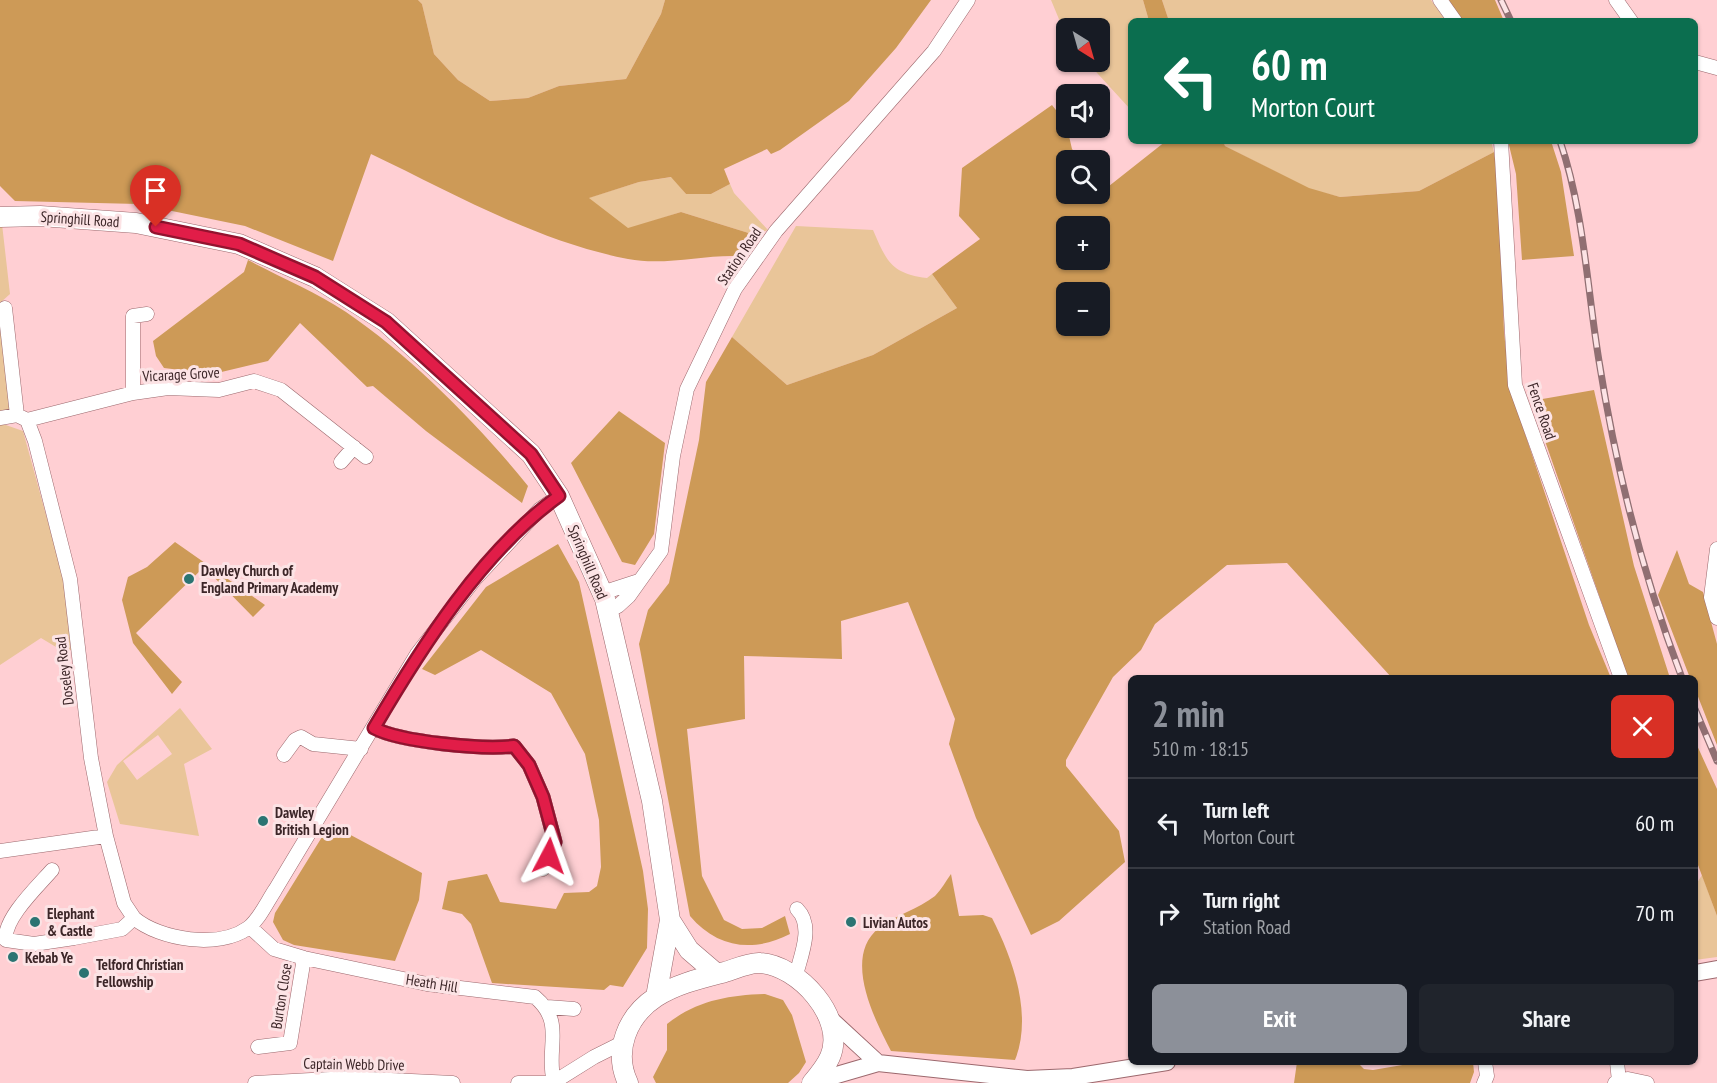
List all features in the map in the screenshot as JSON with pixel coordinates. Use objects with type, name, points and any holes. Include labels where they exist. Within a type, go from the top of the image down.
[{"type":"main road","name":"Springhill Road","points":[[0,218],[40,216],[136,223],[239,244],[315,277],[386,322],[531,454],[559,496],[605,602],[652,801],[670,920],[656,997]]},
{"type":"main road","name":"Springhill Road","points":[[670,920],[689,950],[717,974]]},
{"type":"main road","points":[[628,1083],[622,1070],[622,1043],[628,1025],[656,997],[717,974],[760,963],[796,975],[819,999],[832,1028],[831,1056],[812,1082]]},
{"type":"street","name":"Station Road","points":[[605,602],[646,576],[661,551],[674,456],[687,389],[735,289],[776,231],[934,51],[968,0]]},
{"type":"street","points":[[1440,0],[1453,18]]},
{"type":"street","points":[[1616,0],[1628,18]]},
{"type":"street","points":[[1698,63],[1717,68]]},
{"type":"street","name":"Fence Road","points":[[1501,144],[1515,385],[1620,675]]},
{"type":"street","name":"Doseley Road","points":[[5,308],[22,418],[38,452],[70,579],[92,758],[106,836],[124,903],[134,918]]},
{"type":"street","points":[[134,393],[133,316],[147,314]]},
{"type":"street","name":"Vicarage Grove","points":[[0,418],[22,418],[134,393],[168,388],[219,390],[254,381],[269,384],[281,390],[366,457]]},
{"type":"street","points":[[341,462],[354,447]]},
{"type":"street","points":[[52,870],[14,916],[3,942],[34,944],[122,929],[134,918],[157,933],[182,938],[231,938],[250,927],[374,728],[417,654],[468,586],[539,510],[559,496]]},
{"type":"street","points":[[1717,549],[1711,597],[1717,618]]},
{"type":"street","points":[[374,728],[454,745],[492,749],[514,746],[529,765],[543,797],[555,842],[543,869]]},
{"type":"street","points":[[284,755],[295,740],[302,737],[313,744],[361,749]]},
{"type":"street","points":[[0,851],[106,836]]},
{"type":"street","points":[[796,975],[805,937],[803,915],[797,909]]},
{"type":"street","name":"Heath Hill","points":[[250,927],[274,949],[304,958],[427,984],[535,997],[547,1008]]},
{"type":"street","name":"Burton Close","points":[[258,1047],[290,1043],[304,958]]},
{"type":"street","points":[[1698,972],[1717,969]]},
{"type":"street","points":[[556,1082],[553,1023],[547,1008],[574,1009]]},
{"type":"street","points":[[826,1015],[878,1064]]},
{"type":"street","points":[[518,1083],[556,1082],[594,1057],[622,1043]]},
{"type":"street","points":[[812,1082],[878,1064],[1027,1079],[1074,1080],[1152,1065]]},
{"type":"street","points":[[1484,1083],[1488,1076],[1486,1065]]},
{"type":"street","points":[[1617,1065],[1617,1082],[1640,1080],[1647,1083]]},
{"type":"street","name":"Captain Webb Drive","points":[[255,1083],[349,1081],[453,1083]]},
{"type":"shaded area","points":[[0,0],[418,0],[422,4],[434,54],[458,80],[490,101],[528,98],[559,86],[626,79],[661,14],[665,0],[931,0],[896,48],[849,101],[780,150],[771,154],[767,149],[724,169],[730,184],[711,194],[686,194],[671,177],[639,182],[589,198],[628,228],[681,212],[755,235],[737,256],[642,261],[594,251],[529,229],[371,154],[333,261],[245,226],[138,204],[15,201],[0,186]]},
{"type":"shaded area","points":[[418,0],[665,0],[661,14],[626,79],[559,86],[528,98],[490,101],[458,80],[434,54],[422,4]]},
{"type":"shaded area","points":[[1051,0],[1143,0],[1148,18],[1128,18],[1128,107],[1110,87],[1110,84],[1107,84],[1096,72],[1110,72],[1110,18],[1058,18]]},
{"type":"shaded area","points":[[1143,0],[1162,0],[1168,18],[1148,18]]},
{"type":"shaded area","points":[[1162,0],[1431,0],[1444,18],[1168,18]]},
{"type":"shaded area","points":[[1449,0],[1495,0],[1503,18],[1460,18]]},
{"type":"shaded area","points":[[1052,105],[1056,110],[1056,138],[1069,138],[1073,150],[1056,150],[1056,204],[1110,204],[1110,185],[1162,144],[1224,144],[1309,188],[1340,197],[1419,191],[1494,152],[1499,189],[1504,332],[1510,389],[1589,625],[1610,675],[1389,675],[1287,563],[1227,565],[1155,624],[1141,650],[1113,677],[1066,760],[1066,766],[1119,831],[1125,862],[1059,921],[1031,935],[976,818],[949,744],[955,719],[908,602],[841,621],[842,659],[744,656],[745,719],[687,729],[702,876],[724,920],[742,929],[762,928],[785,916],[790,934],[763,944],[749,945],[724,941],[712,935],[690,916],[639,644],[648,610],[669,583],[699,440],[706,382],[732,337],[787,385],[873,355],[957,308],[932,274],[980,239],[959,216],[962,168]]},
{"type":"shaded area","points":[[1224,144],[1492,144],[1494,152],[1419,191],[1340,197],[1309,189]]},
{"type":"shaded area","points":[[1509,144],[1552,144],[1561,172],[1574,256],[1522,260],[1516,174]]},
{"type":"shaded area","points":[[672,177],[686,194],[711,194],[730,184],[734,193],[768,230],[755,235],[681,212],[628,229],[588,198],[639,182]]},
{"type":"shaded area","points":[[2,224],[10,294],[0,303],[0,225]]},
{"type":"shaded area","points":[[796,226],[873,230],[891,264],[915,276],[927,278],[932,274],[957,308],[873,355],[787,385],[732,337]]},
{"type":"shaded area","points":[[248,260],[346,312],[419,370],[488,439],[528,486],[522,503],[426,431],[373,386],[367,387],[300,323],[268,361],[213,374],[164,368],[156,356],[153,341],[244,272]]},
{"type":"shaded area","points":[[0,317],[14,412],[0,414]]},
{"type":"shaded area","points":[[1594,390],[1634,566],[1669,675],[1627,675],[1531,401]]},
{"type":"shaded area","points":[[619,411],[665,443],[654,534],[635,565],[622,562],[571,463]]},
{"type":"shaded area","points":[[0,423],[23,431],[66,588],[71,650],[61,650],[41,638],[0,665]]},
{"type":"shaded area","points":[[175,542],[265,605],[253,617],[204,567],[136,633],[182,682],[172,694],[133,643],[122,600],[128,577],[147,567]]},
{"type":"shaded area","points":[[558,544],[579,582],[643,871],[648,909],[647,948],[623,987],[610,985],[604,990],[492,983],[471,924],[462,914],[442,909],[448,881],[487,874],[500,902],[556,909],[564,893],[589,892],[597,886],[601,867],[599,820],[585,754],[551,693],[481,650],[435,675],[422,669],[486,587]]},
{"type":"shaded area","points":[[1677,550],[1689,584],[1703,592],[1717,644],[1717,745],[1698,697],[1698,675],[1689,675],[1658,595]]},
{"type":"shaded area","points":[[180,708],[212,749],[184,764],[199,836],[120,824],[107,782],[117,765]],"holes":[[[158,735],[172,754],[137,780],[123,761]]]},
{"type":"shaded area","points":[[1698,748],[1717,789],[1717,916],[1698,865]]},
{"type":"shaded area","points":[[330,824],[422,873],[419,900],[395,961],[294,945],[283,940],[273,922],[275,913]]},
{"type":"shaded area","points":[[951,874],[959,916],[983,915],[992,918],[1007,951],[1021,1006],[1020,1043],[1015,1060],[891,1051],[870,1006],[862,971],[863,955],[868,940],[886,923],[935,896]]},
{"type":"shaded area","points":[[1702,875],[1717,916],[1717,957],[1698,960],[1698,881]]},
{"type":"shaded area","points":[[765,994],[783,1000],[792,1015],[806,1062],[799,1073],[788,1083],[656,1083],[653,1077],[667,1050],[667,1024],[689,1010],[713,1001]]},
{"type":"shaded area","points":[[1297,1065],[1360,1065],[1364,1069],[1373,1070],[1402,1065],[1473,1065],[1474,1072],[1470,1083],[1294,1083]]},
{"type":"railway","points":[[1501,0],[1510,18]]},
{"type":"railway","points":[[1561,144],[1580,222],[1599,361],[1622,482],[1655,601],[1681,675]]},
{"type":"railway","points":[[1698,716],[1717,761]]},
{"type":"place","name":"Dawley Church of England Primary Academy","points":[[189,579]]},
{"type":"place","name":"Dawley British Legion","points":[[263,821]]},
{"type":"place","name":"Elephant & Castle","points":[[35,922]]},
{"type":"place","name":"Livian Autos","points":[[851,922]]},
{"type":"place","name":"Kebab Ye","points":[[13,957]]},
{"type":"place","name":"Telford Christian Fellowship","points":[[84,973]]},
{"type":"route","points":[[156,227],[239,244],[315,277],[386,322],[531,454],[559,496],[539,510],[450,609],[417,654],[374,728],[380,732],[454,745],[492,749],[514,746],[529,765],[543,797],[555,842],[549,856]]}]
